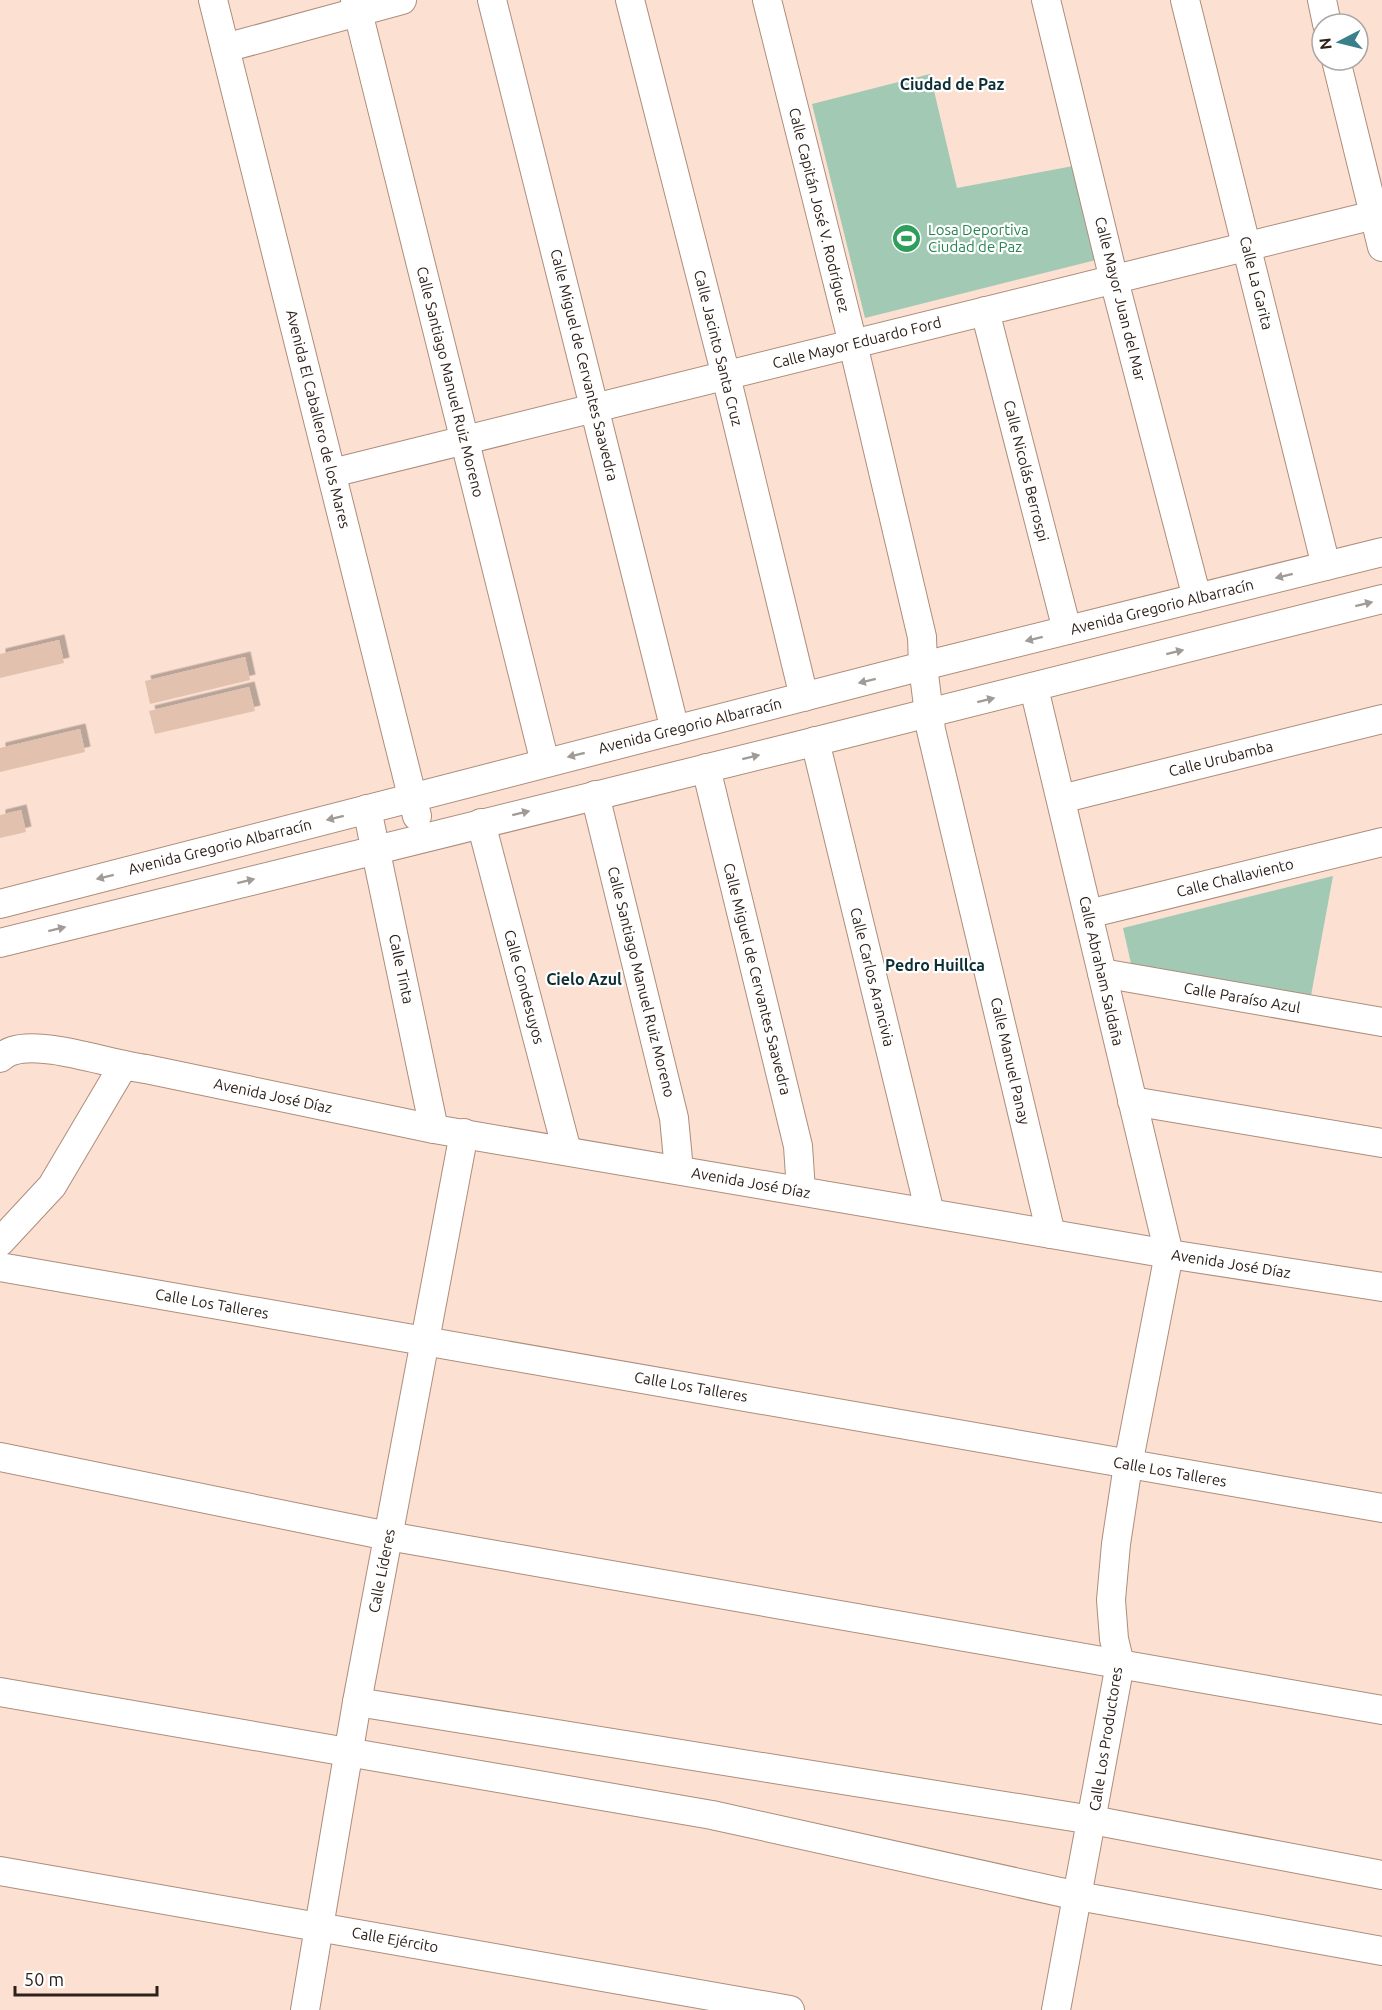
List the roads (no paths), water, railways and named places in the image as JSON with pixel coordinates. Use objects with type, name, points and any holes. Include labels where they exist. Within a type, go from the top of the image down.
[{"type":"street","name":"Avenida El Caballero de los Mares","points":[[213,0],[423,837]]},
{"type":"street","points":[[225,48],[357,5],[402,0]]},
{"type":"street","name":"Calle Miguel de Cervantes Saavedra","points":[[492,0],[675,730]]},
{"type":"street","name":"Calle Jacinto Santa Cruz","points":[[630,0],[726,376],[804,697]]},
{"type":"street","name":"Calle Capitán José V. Rodríguez","points":[[767,0],[853,344],[922,638],[923,666]]},
{"type":"street","name":"Calle Mayor Juan del Mar","points":[[1046,0],[1114,280],[1197,598]]},
{"type":"street","name":"Calle La Garita","points":[[1185,0],[1326,566]]},
{"type":"street","name":"Calle Santiago Manuel Ruiz Moreno","points":[[357,5],[545,763]]},
{"type":"street","points":[[1339,72],[1378,214],[1382,247]]},
{"type":"street","name":"Calle Mayor Eduardo Ford","points":[[332,473],[1378,214]]},
{"type":"street","name":"Calle Nicolás Berrospi","points":[[985,311],[1067,630]]},
{"type":"street","name":"Avenida Gregorio Albarracín","points":[[0,904],[923,666],[1382,552]]},
{"type":"street","points":[[0,943],[1034,688],[1382,599]]},
{"type":"street","name":"Calle Manuel Panay","points":[[923,666],[931,730],[1051,1234]]},
{"type":"street","name":"Calle Abraham Saldaña","points":[[1034,688],[1169,1254]]},
{"type":"street","name":"Calle Urubamba","points":[[1061,800],[1382,718]]},
{"type":"street","name":"Calle Carlos Arancivia","points":[[814,741],[930,1213]]},
{"type":"street","name":"Calle Miguel de Cervantes Saavedra","points":[[706,768],[798,1146],[801,1191]]},
{"type":"street","name":"Calle Santiago Manuel Ruiz Moreno","points":[[595,795],[674,1118],[678,1170]]},
{"type":"street","name":"Calle Tinta","points":[[367,809],[434,1129]]},
{"type":"street","name":"Calle Condesuyos","points":[[481,823],[567,1151]]},
{"type":"street","name":"Calle Challaviento","points":[[1088,914],[1382,842]]},
{"type":"street","name":"Calle Paraíso Azul","points":[[1102,973],[1382,1022]]},
{"type":"street","name":"Avenida José Díaz","points":[[0,1058],[13,1050],[47,1048],[123,1066],[434,1129],[1169,1254],[1382,1287]]},
{"type":"street","points":[[0,1242],[51,1186],[123,1066]]},
{"type":"street","points":[[1132,1101],[1382,1143]]},
{"type":"street","name":"Calle Líderes","points":[[305,2010],[357,1702],[464,1133]]},
{"type":"street","name":"Calle Los Productores","points":[[1056,2010],[1120,1664],[1112,1623],[1111,1600],[1116,1544],[1128,1465],[1169,1254]]},
{"type":"street","name":"Calle Los Talleres","points":[[0,1267],[1382,1508]]},
{"type":"street","points":[[0,1457],[388,1536],[1382,1710]]},
{"type":"street","points":[[0,1692],[712,1815],[1078,1896],[1382,1952]]},
{"type":"street","points":[[357,1702],[1092,1820],[1382,1875]]},
{"type":"street","name":"Calle Ejército","points":[[0,1871],[790,2010]]},
{"type":"place","name":"Losa Deportiva Ciudad de Paz","points":[[907,239]]},
{"type":"district","name":"Ciudad de Paz","points":[[952,84]]},
{"type":"district","name":"Pedro Huillca","points":[[935,965]]},
{"type":"district","name":"Cielo Azul","points":[[584,979]]}]
